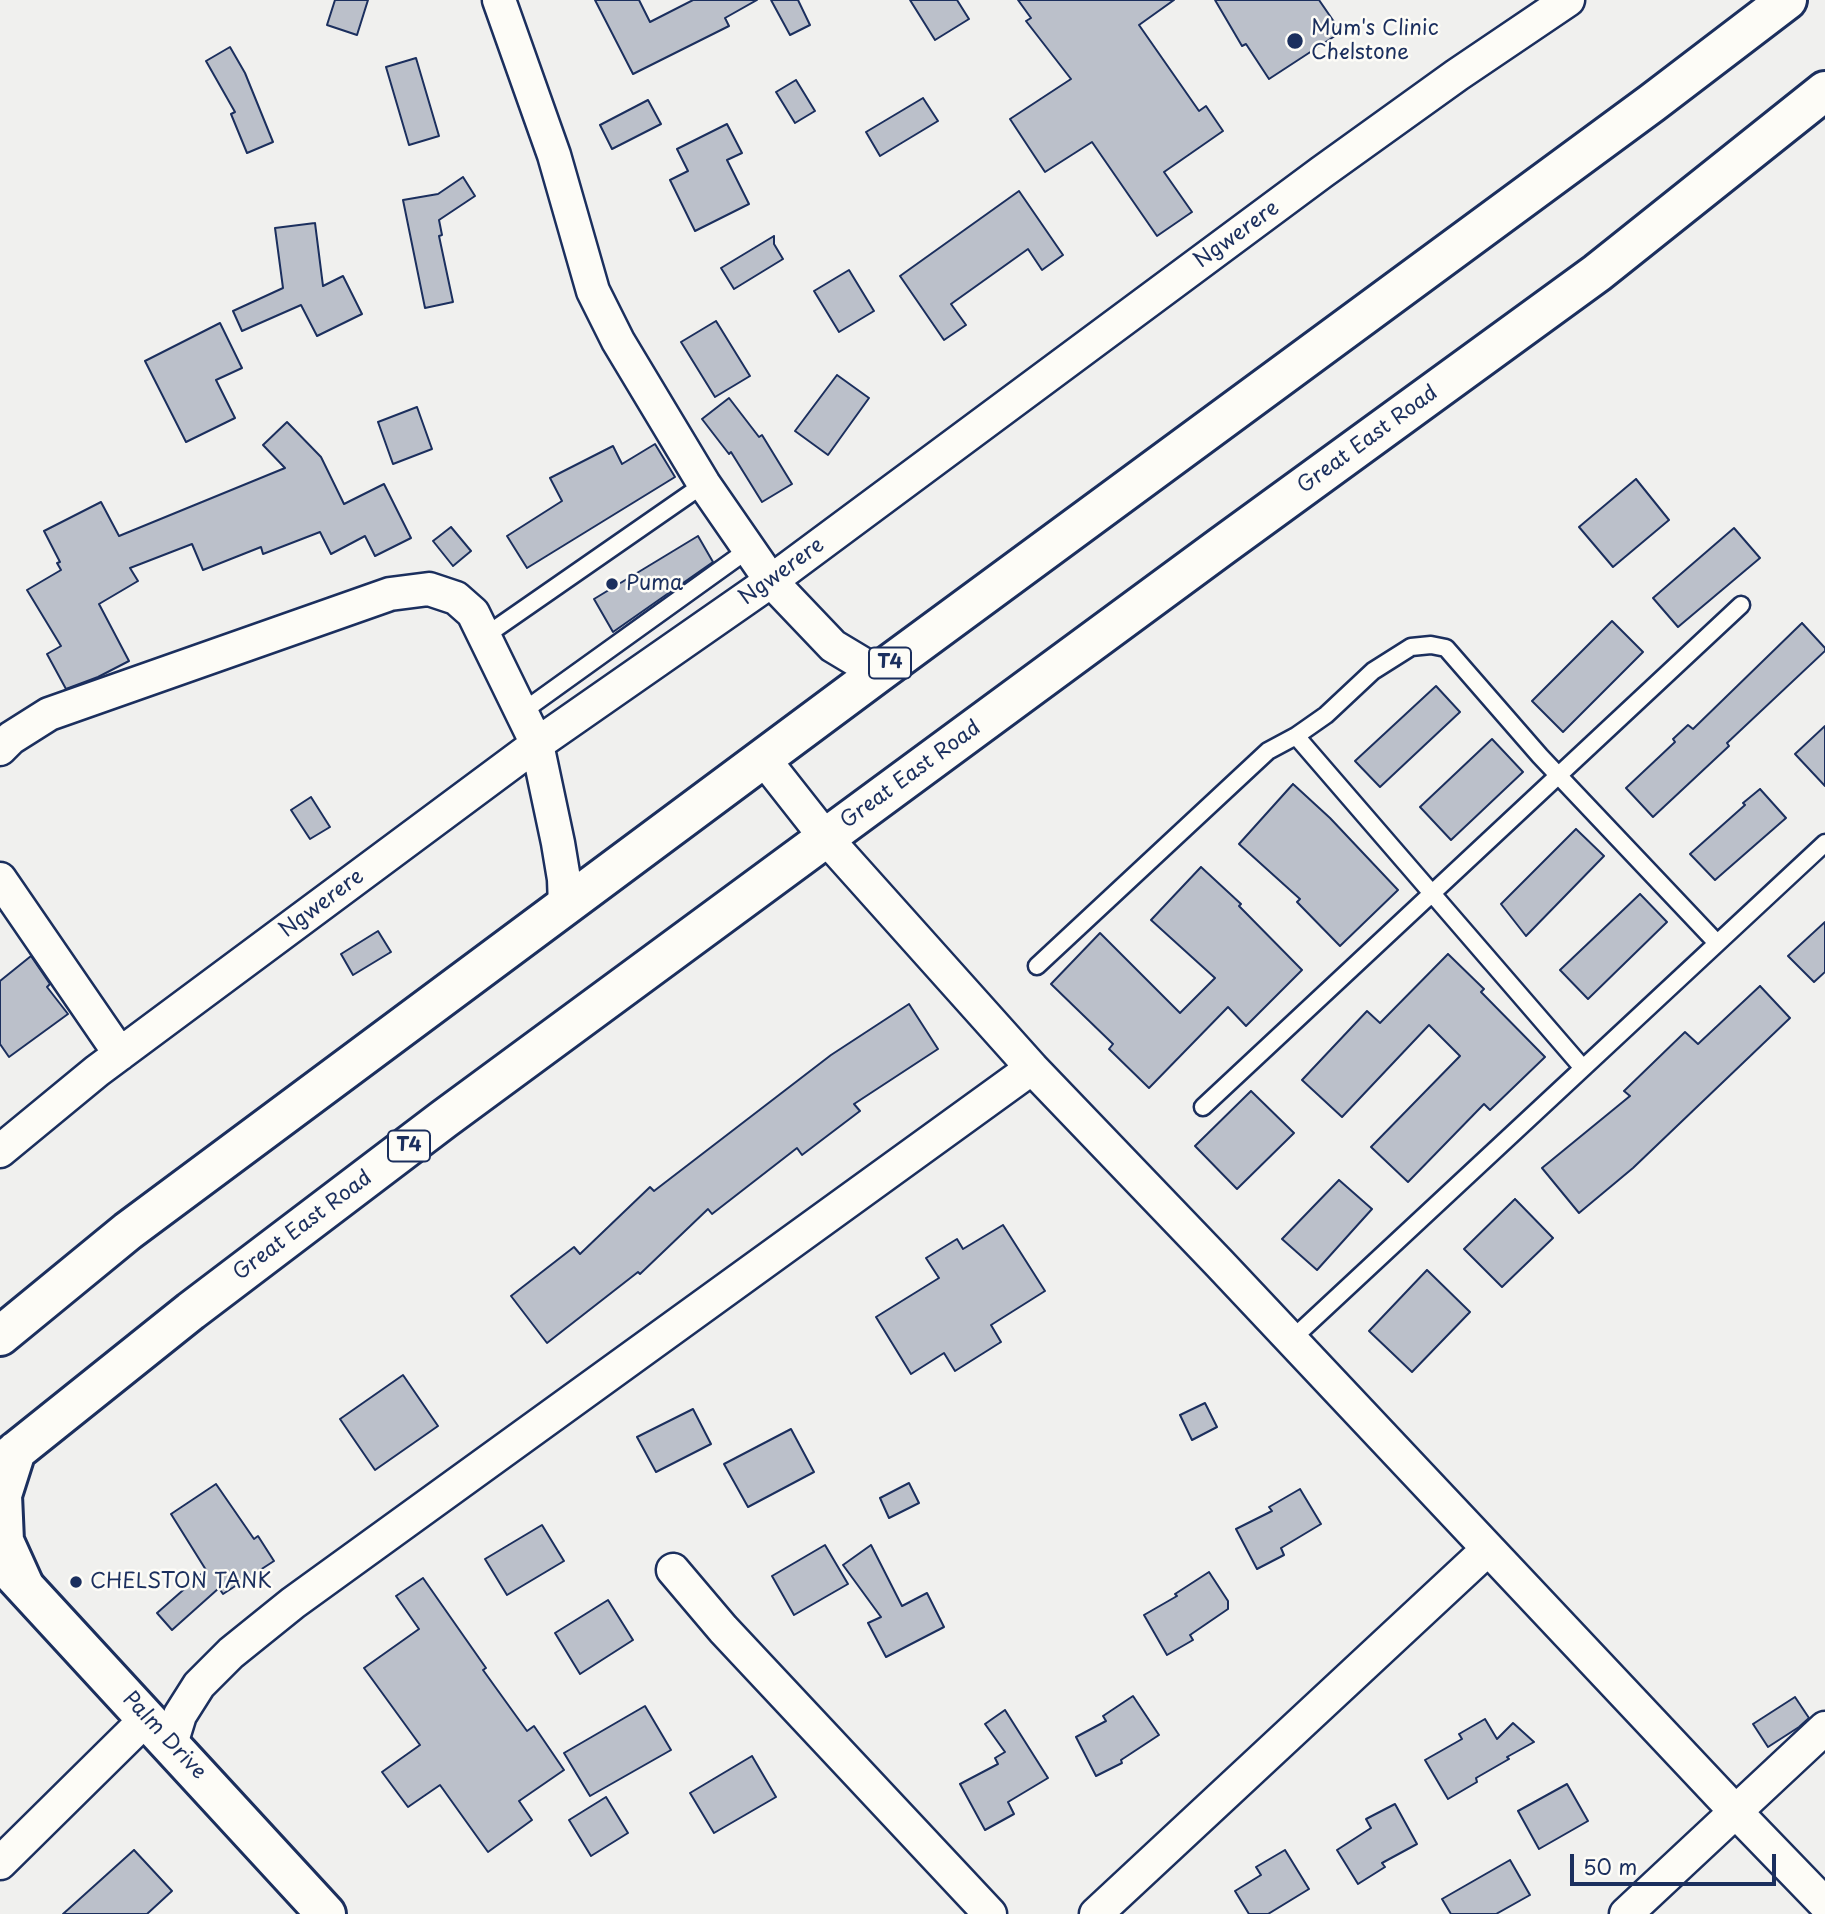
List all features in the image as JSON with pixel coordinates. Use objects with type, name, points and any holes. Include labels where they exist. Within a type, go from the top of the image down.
[{"type":"main road","name":"T4","points":[[0,1336],[139,1223],[877,673],[1652,103],[1787,0]]},
{"type":"main road","name":"Great East Road","points":[[8,1458],[191,1311],[400,1152],[1597,273],[1825,91]]},
{"type":"main road","name":"Palm Drive","points":[[8,1458],[2,1495],[8,1572],[327,1914]]},
{"type":"street","points":[[499,0],[554,155],[593,291],[618,341],[704,484],[771,581],[833,646],[877,673]]},
{"type":"street","name":"Ngwerere","points":[[0,1151],[120,1054],[537,744],[771,581],[1322,172],[1457,75],[1568,0]]},
{"type":"street","points":[[0,749],[11,738],[49,714],[390,594],[429,589],[456,598],[473,613],[537,744],[558,843],[565,906]]},
{"type":"street","points":[[763,758],[826,838],[1032,1068],[1825,1903]]},
{"type":"street","points":[[0,880],[120,1054]]},
{"type":"street","points":[[0,1863],[180,1715],[199,1685],[232,1653],[293,1603],[1032,1068]]},
{"type":"street","points":[[1096,1914],[1487,1550]]},
{"type":"street","points":[[673,1570],[723,1629],[990,1914]]},
{"type":"street","points":[[1626,1914],[1825,1728]]},
{"type":"lane","points":[[485,636],[704,484]]},
{"type":"lane","points":[[522,712],[749,549]]},
{"type":"lane","points":[[1203,1107],[1741,606]]},
{"type":"lane","points":[[1037,966],[1268,751],[1326,715],[1373,671],[1411,647],[1431,645],[1446,648],[1558,775],[1717,943]]},
{"type":"lane","points":[[1296,736],[1583,1067]]},
{"type":"lane","points":[[1291,1340],[1825,843]]},
{"type":"building","points":[[335,0],[368,0],[357,35],[327,25]]},
{"type":"building","points":[[595,0],[639,0],[650,22],[693,0],[757,0],[725,18],[729,26],[633,74]]},
{"type":"building","points":[[771,0],[798,0],[810,25],[790,35]]},
{"type":"building","points":[[910,0],[957,0],[969,19],[935,40]]},
{"type":"building","points":[[1018,0],[1174,0],[1139,25],[1199,111],[1206,106],[1223,131],[1164,172],[1192,212],[1157,236],[1092,142],[1045,172],[1010,119],[1071,79],[1026,21],[1031,18]]},
{"type":"building","points":[[1215,0],[1319,0],[1341,32],[1269,79],[1246,44],[1242,46]]},
{"type":"building","points":[[230,47],[245,73],[273,142],[247,153],[231,114],[235,112],[206,61]]},
{"type":"building","points":[[416,58],[439,136],[409,145],[386,67]]},
{"type":"building","points":[[796,80],[815,111],[795,123],[776,92]]},
{"type":"building","points":[[923,98],[938,121],[880,156],[866,132]]},
{"type":"building","points":[[648,100],[661,124],[612,149],[600,125]]},
{"type":"building","points":[[727,124],[742,153],[727,160],[749,204],[695,231],[670,180],[688,171],[677,149]]},
{"type":"building","points":[[463,177],[475,196],[439,220],[442,235],[439,236],[453,302],[425,308],[403,200],[438,194]]},
{"type":"building","points":[[1019,191],[1063,255],[1042,270],[1028,249],[951,304],[966,325],[944,340],[900,276]]},
{"type":"building","points":[[315,223],[323,286],[343,276],[362,314],[317,336],[301,305],[242,331],[233,311],[283,288],[275,228]]},
{"type":"building","points":[[774,236],[774,244],[783,259],[734,289],[721,268]]},
{"type":"building","points":[[849,270],[874,311],[839,332],[814,291]]},
{"type":"building","points":[[716,321],[750,376],[715,397],[681,342]]},
{"type":"building","points":[[220,323],[242,368],[216,380],[235,418],[186,442],[145,361]]},
{"type":"building","points":[[837,375],[869,398],[828,455],[795,431]]},
{"type":"building","points":[[729,398],[759,437],[762,435],[792,484],[762,502],[731,452],[729,454],[702,419]]},
{"type":"building","points":[[417,407],[432,449],[393,464],[378,422]]},
{"type":"building","points":[[287,422],[321,457],[344,504],[384,484],[411,538],[375,556],[365,536],[331,554],[320,532],[263,554],[261,547],[203,570],[192,544],[130,568],[138,581],[99,604],[129,661],[66,689],[47,654],[61,646],[27,590],[61,570],[57,563],[60,562],[44,531],[101,502],[119,536],[285,468],[263,445]]},
{"type":"building","points":[[655,444],[675,477],[527,568],[507,536],[562,501],[550,478],[613,446],[622,464]]},
{"type":"building","points":[[1636,479],[1669,520],[1613,567],[1579,527]]},
{"type":"building","points":[[451,527],[471,551],[453,566],[433,541]]},
{"type":"building","points":[[1734,528],[1760,558],[1678,627],[1653,598]]},
{"type":"building","points":[[698,536],[713,562],[613,632],[594,599]]},
{"type":"building","points":[[1612,621],[1643,652],[1563,732],[1532,701]]},
{"type":"building","points":[[1802,623],[1825,651],[1653,817],[1626,788],[1675,742],[1673,739],[1688,725],[1693,729]]},
{"type":"building","points":[[1436,686],[1460,712],[1380,787],[1355,761]]},
{"type":"building","points":[[1825,726],[1825,786],[1795,754]]},
{"type":"building","points":[[1492,739],[1523,772],[1451,840],[1420,807]]},
{"type":"building","points":[[1293,784],[1330,818],[1398,890],[1340,946],[1297,902],[1300,899],[1239,844]]},
{"type":"building","points":[[1760,789],[1786,818],[1715,880],[1690,854]]},
{"type":"building","points":[[311,797],[330,827],[310,839],[291,810]]},
{"type":"building","points":[[1576,829],[1604,856],[1526,936],[1501,904]]},
{"type":"building","points":[[1201,867],[1241,904],[1239,906],[1302,970],[1246,1026],[1228,1007],[1149,1088],[1109,1049],[1113,1044],[1051,984],[1100,933],[1180,1013],[1215,978],[1151,920]]},
{"type":"building","points":[[1640,894],[1667,922],[1588,999],[1560,970]]},
{"type":"building","points":[[1825,922],[1825,972],[1814,982],[1788,956]]},
{"type":"building","points":[[378,931],[391,952],[353,975],[341,954]]},
{"type":"building","points":[[1448,954],[1484,989],[1481,992],[1545,1057],[1490,1110],[1484,1104],[1408,1182],[1371,1147],[1460,1056],[1429,1025],[1342,1117],[1302,1080],[1367,1011],[1380,1023]]},
{"type":"building","points":[[31,956],[50,984],[47,987],[68,1014],[9,1057],[0,1044],[0,981]]},
{"type":"building","points":[[1760,986],[1790,1018],[1633,1168],[1579,1213],[1542,1168],[1630,1096],[1624,1091],[1685,1032],[1698,1044]]},
{"type":"building","points":[[909,1004],[938,1049],[854,1104],[860,1111],[802,1155],[797,1148],[712,1214],[708,1209],[640,1274],[638,1272],[547,1343],[511,1296],[574,1247],[580,1254],[650,1187],[654,1191],[831,1055]]},
{"type":"building","points":[[1251,1091],[1294,1133],[1237,1189],[1195,1146]]},
{"type":"building","points":[[1339,1180],[1372,1209],[1317,1270],[1282,1239]]},
{"type":"building","points":[[1515,1199],[1553,1238],[1502,1287],[1464,1249]]},
{"type":"building","points":[[1003,1225],[1045,1291],[991,1325],[1001,1342],[955,1371],[944,1353],[911,1374],[876,1317],[939,1278],[926,1258],[957,1239],[963,1249]]},
{"type":"building","points":[[1427,1270],[1470,1312],[1412,1372],[1369,1331]]},
{"type":"building","points":[[403,1375],[438,1426],[375,1470],[340,1419]]},
{"type":"building","points":[[1205,1403],[1217,1427],[1192,1440],[1180,1415]]},
{"type":"building","points":[[693,1409],[711,1444],[656,1472],[637,1437]]},
{"type":"building","points":[[791,1429],[814,1472],[748,1507],[724,1464]]},
{"type":"building","points":[[909,1483],[919,1503],[889,1518],[880,1498]]},
{"type":"building","points":[[216,1484],[254,1539],[258,1536],[274,1561],[223,1594],[219,1588],[172,1630],[157,1613],[206,1570],[171,1514]]},
{"type":"building","points":[[1300,1489],[1321,1524],[1281,1548],[1284,1555],[1257,1569],[1236,1529],[1272,1511],[1269,1507]]},
{"type":"building","points":[[542,1525],[564,1561],[507,1595],[485,1559]]},
{"type":"building","points":[[825,1545],[848,1584],[794,1615],[772,1576]]},
{"type":"building","points":[[871,1545],[902,1606],[927,1593],[944,1627],[886,1657],[868,1623],[881,1617],[843,1565]]},
{"type":"building","points":[[1209,1572],[1228,1601],[1228,1609],[1190,1635],[1193,1640],[1167,1655],[1144,1615],[1177,1596],[1175,1594]]},
{"type":"building","points":[[423,1578],[527,1731],[534,1726],[564,1770],[519,1801],[532,1820],[488,1852],[440,1785],[408,1807],[382,1772],[420,1745],[364,1668],[419,1629],[396,1596]]},
{"type":"building","points":[[608,1600],[633,1640],[580,1674],[555,1633]]},
{"type":"building","points":[[1133,1696],[1159,1735],[1121,1760],[1122,1763],[1096,1776],[1076,1737],[1106,1721],[1103,1716]]},
{"type":"building","points":[[1795,1697],[1809,1718],[1768,1747],[1753,1724]]},
{"type":"building","points":[[645,1706],[671,1750],[590,1796],[564,1753]]},
{"type":"building","points":[[1005,1710],[1048,1778],[1008,1802],[1014,1814],[985,1830],[960,1784],[998,1764],[995,1758],[1005,1752],[985,1724]]},
{"type":"building","points":[[1485,1719],[1497,1739],[1513,1723],[1534,1742],[1507,1757],[1509,1759],[1476,1778],[1477,1782],[1448,1799],[1425,1760],[1462,1739],[1459,1734]]},
{"type":"building","points":[[752,1756],[776,1797],[714,1833],[690,1793]]},
{"type":"building","points":[[1567,1784],[1588,1821],[1539,1849],[1518,1811]]},
{"type":"building","points":[[606,1797],[628,1833],[591,1856],[569,1820]]},
{"type":"building","points":[[1395,1804],[1417,1844],[1382,1863],[1385,1867],[1358,1884],[1337,1850],[1371,1828],[1366,1819]]},
{"type":"building","points":[[134,1850],[172,1891],[147,1914],[63,1914]]},
{"type":"building","points":[[1285,1850],[1309,1889],[1268,1914],[1249,1914],[1235,1891],[1261,1875],[1256,1867]]},
{"type":"building","points":[[1510,1860],[1530,1895],[1496,1914],[1451,1914],[1442,1899]]},
{"type":"place","name":"Mum's Clinic Chelstone","points":[[1295,41]]},
{"type":"place","name":"Puma","points":[[612,584]]},
{"type":"place","name":"CHELSTON TANK","points":[[76,1582]]}]
